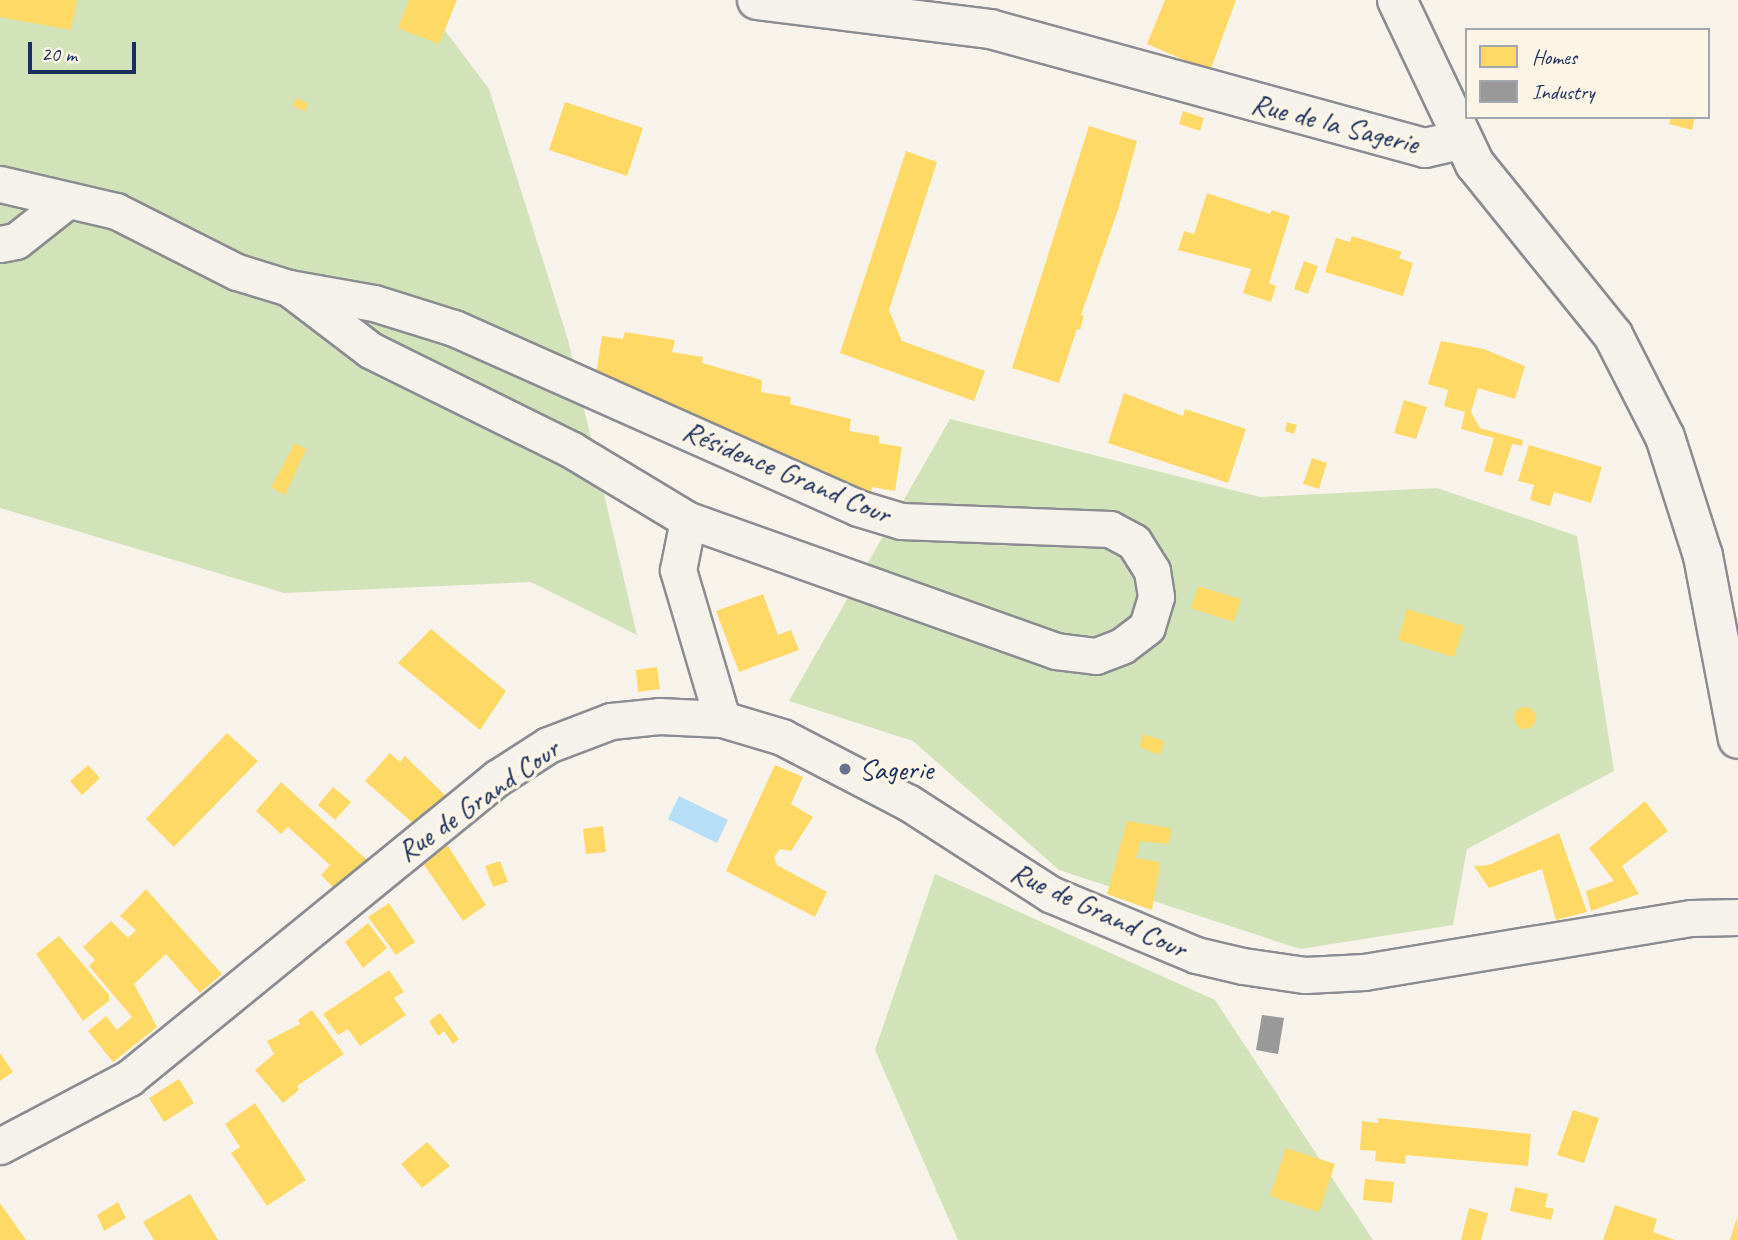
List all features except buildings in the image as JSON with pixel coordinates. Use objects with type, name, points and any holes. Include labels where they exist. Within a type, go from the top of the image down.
[{"type":"street","name":"Rue de la Sagerie","points":[[757,0],[990,29],[1424,148],[1461,140],[1490,184],[1542,242],[1613,335],[1665,437],[1703,556],[1738,739]]},
{"type":"street","points":[[1397,0],[1461,140]]},
{"type":"street","name":"Résidence Grand Cour","points":[[0,184],[116,211],[236,272],[289,288],[374,303],[454,328],[858,508],[901,521],[1110,529],[1134,541],[1146,556],[1156,597],[1147,627],[1122,646],[1096,656],[1056,651],[688,520],[572,450],[370,350],[289,288]]},
{"type":"street","points":[[0,244],[16,241],[68,200]]},
{"type":"street","points":[[688,520],[678,570],[722,719]]},
{"type":"street","name":"Rue de Grand Cour","points":[[0,1146],[129,1077],[388,863],[497,778],[548,745],[611,721],[659,716],[722,719],[782,737],[867,781],[1050,894],[1196,955],[1243,966],[1305,975],[1364,972],[1691,918],[1738,917]]},
{"type":"green space","points":[[0,0],[422,0],[489,89],[568,340],[637,635],[531,582],[284,593],[0,508]]},
{"type":"green space","points":[[950,419],[1260,497],[1437,488],[1577,536],[1614,771],[1467,849],[1453,925],[1300,949],[1059,870],[913,741],[789,701]]},
{"type":"green space","points":[[935,874],[1215,1000],[1373,1240],[958,1240],[875,1050]]},
{"type":"water","points":[[679,796],[728,820],[717,843],[668,819]]},
{"type":"place","name":"Sagerie","points":[[845,769]]}]
